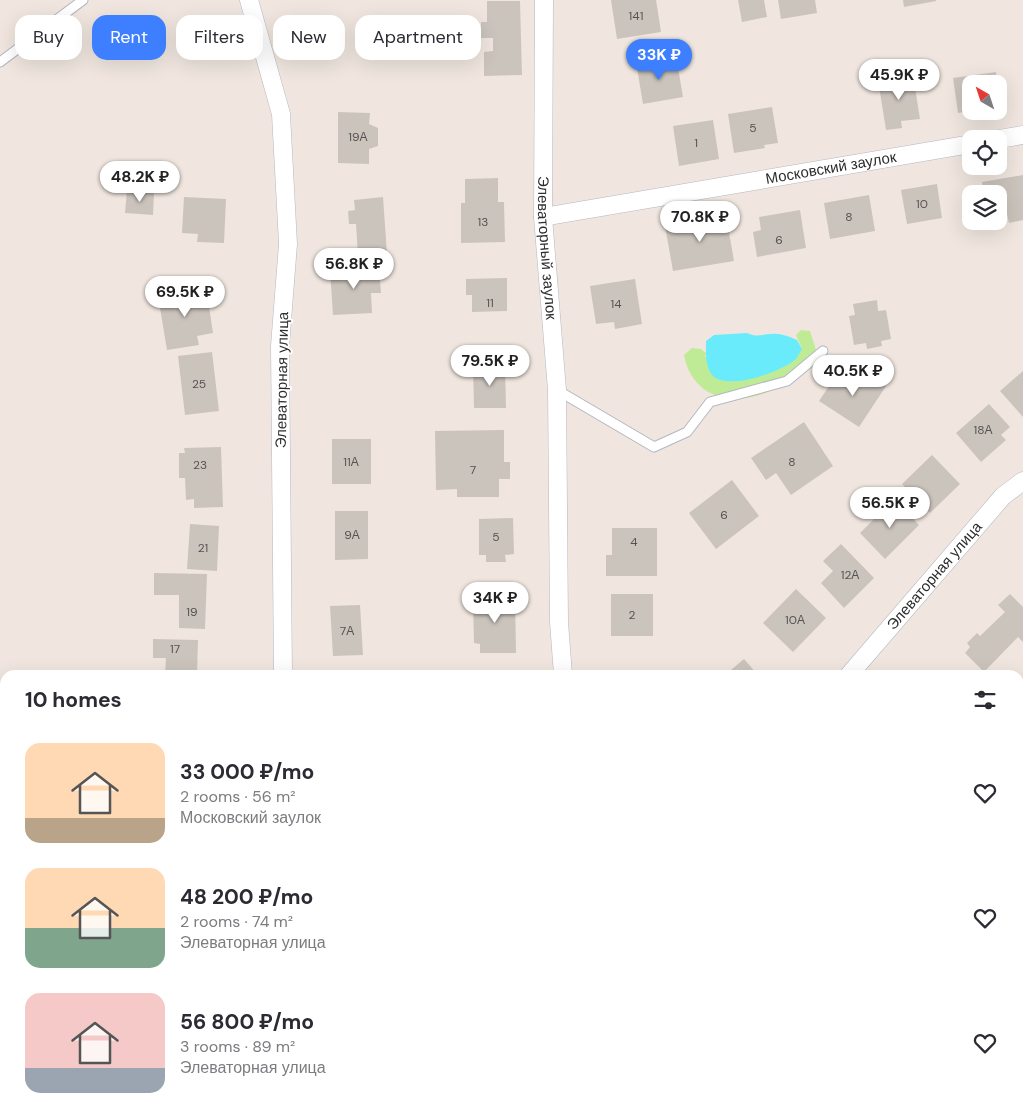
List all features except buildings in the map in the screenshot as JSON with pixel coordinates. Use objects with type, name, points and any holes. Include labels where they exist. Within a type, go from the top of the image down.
[{"type":"street","name":"Элеваторная улица","points":[[249,0],[281,114],[288,244],[280,346],[282,670]]},
{"type":"street","name":"Элеваторный заулок","points":[[544,0],[543,217],[557,390],[559,622],[563,670]]},
{"type":"street","points":[[1007,138],[1023,135]]},
{"type":"street","name":"Московский заулок","points":[[543,217],[962,146]]},
{"type":"street","name":"Элеваторная улица","points":[[853,670],[1003,496],[1023,481]]},
{"type":"lane","points":[[0,62],[83,0]]},
{"type":"lane","points":[[557,390],[654,447],[687,432],[710,402],[787,381],[823,351]]},
{"type":"green space","points":[[801,330],[810,331],[817,353],[786,382],[756,396],[740,399],[725,398],[711,393],[699,385],[690,372],[684,355],[692,348],[701,349],[706,353],[705,357],[802,349],[796,335]]},
{"type":"water","points":[[747,333],[757,336],[775,334],[785,336],[797,340],[802,349],[796,359],[766,375],[738,381],[726,381],[716,378],[710,372],[707,364],[706,341],[714,335]]}]
